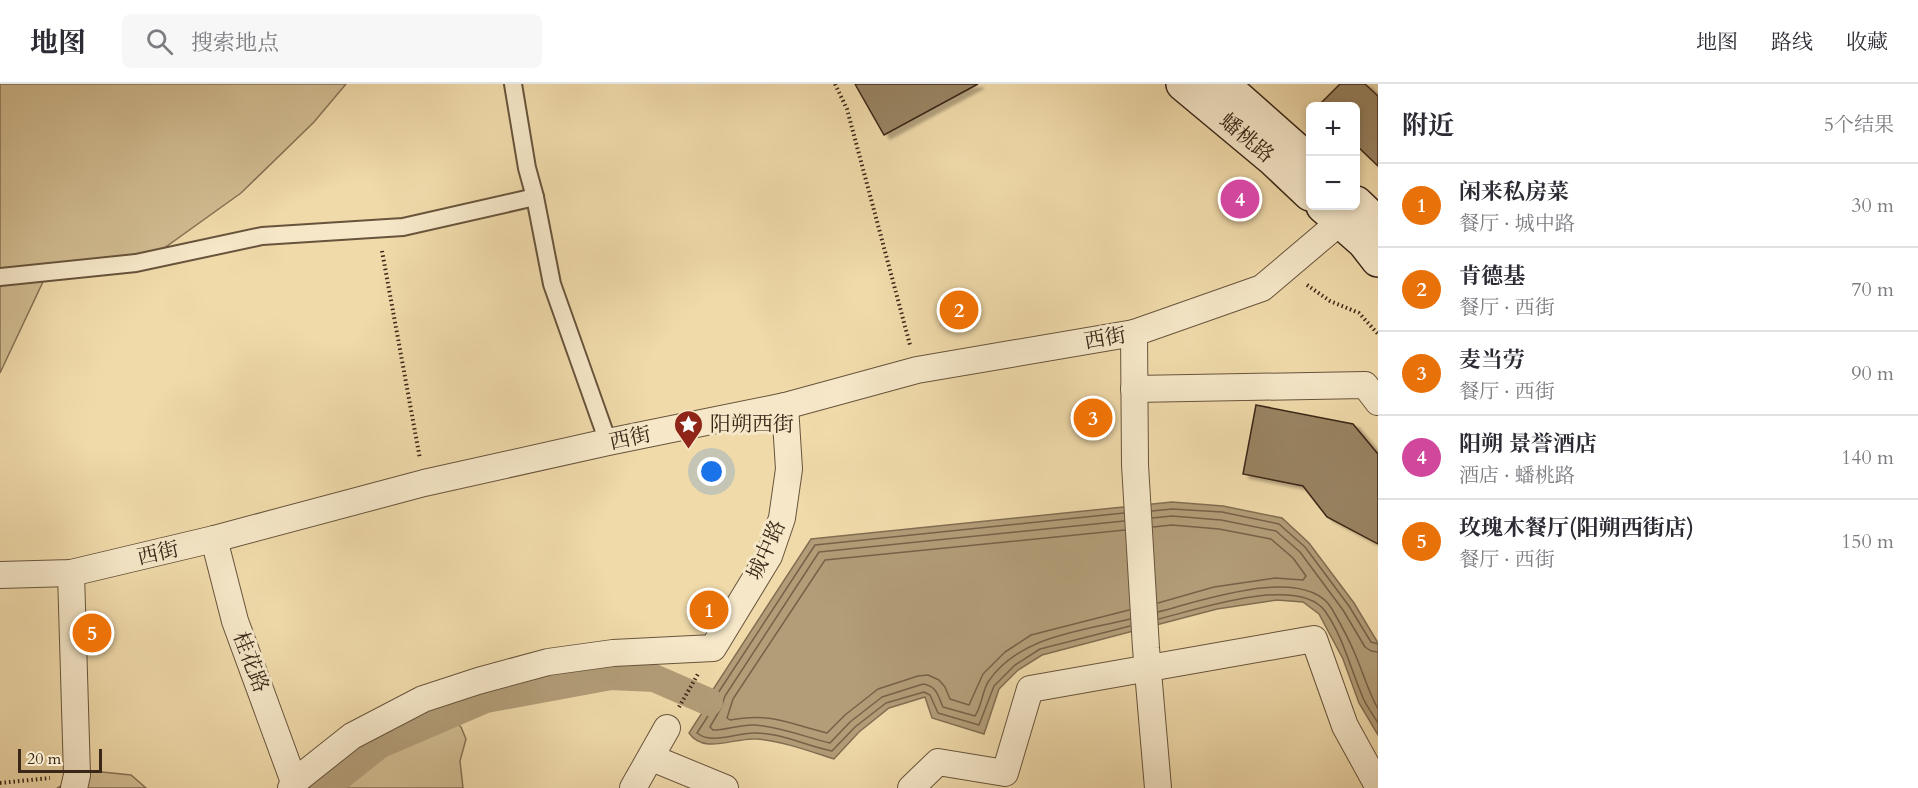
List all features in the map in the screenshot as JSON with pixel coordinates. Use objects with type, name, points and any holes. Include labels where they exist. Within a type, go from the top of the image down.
[{"type":"main road","name":"蟠桃路","points":[[1183,84],[1306,189]]},
{"type":"main road","name":"蟠桃路","points":[[1222,84],[1306,158]]},
{"type":"main road","points":[[1340,210],[1378,224]]},
{"type":"main road","points":[[1340,210],[1378,260]]},
{"type":"street","name":"西街","points":[[0,575],[71,573],[214,539],[424,483],[785,406],[917,370],[1134,333],[1262,288],[1284,270],[1340,210]]},
{"type":"street","points":[[1134,333],[1135,465],[1158,788]]},
{"type":"street","points":[[1134,389],[1365,385],[1378,402]]},
{"type":"street","name":"城中路","points":[[293,785],[352,736],[423,699],[478,681],[548,662],[603,654],[713,648],[769,556],[782,518],[789,469],[785,406]]},
{"type":"street","name":"桂花路","points":[[214,539],[235,621],[293,785]]},
{"type":"street","points":[[71,573],[75,782]]},
{"type":"street","points":[[911,788],[938,762],[1005,773],[1030,689],[1147,658],[1314,639],[1345,726],[1378,786]]},
{"type":"street","points":[[633,788],[667,728]]},
{"type":"street","points":[[652,758],[725,788]]},
{"type":"lane","points":[[513,84],[527,168],[552,284],[608,442]]},
{"type":"lane","points":[[0,277],[136,263],[262,236],[403,228],[535,197]]},
{"type":"path","points":[[835,84],[847,109],[917,370]]},
{"type":"path","points":[[378,229],[424,483]]},
{"type":"path","points":[[1284,270],[1330,301],[1359,313],[1378,334]]},
{"type":"path","points":[[0,783],[75,782]]},
{"type":"shaded area","points":[[0,84],[346,84],[314,122],[241,193],[160,251],[50,267],[0,373]]},
{"type":"shaded area","points":[[437,708],[461,727],[466,739],[460,761],[463,788],[307,788],[355,752],[395,728]]},
{"type":"shaded area","points":[[92,771],[131,775],[146,788],[57,788]]},
{"type":"water","points":[[1172,502],[1223,506],[1282,518],[1309,543],[1354,603],[1378,643],[1378,735],[1359,703],[1343,659],[1319,614],[1303,602],[1277,600],[1217,609],[1042,655],[1018,670],[999,689],[984,734],[932,718],[925,697],[889,708],[859,732],[834,759],[766,740],[748,739],[720,744],[703,743],[689,733],[709,702],[712,691],[811,539]]},
{"type":"building","points":[[855,84],[978,84],[884,135]]},
{"type":"building","points":[[1340,84],[1365,84],[1378,96],[1378,166],[1360,149],[1360,102],[1322,102]]},
{"type":"building","points":[[1256,405],[1353,424],[1378,454],[1378,544],[1327,517],[1303,486],[1243,474]]},
{"type":"waterway","points":[[325,788],[379,745],[486,699],[611,676],[654,678],[709,702]]},
{"type":"place","name":"阳朔 景誉酒店","points":[[1240,199]]},
{"type":"place","name":"肯德基","points":[[959,310]]},
{"type":"place","name":"麦当劳","points":[[1093,418]]},
{"type":"place","name":"阳朔西街","points":[[689,450]]},
{"type":"place","name":"闲来私房菜","points":[[709,610]]},
{"type":"place","name":"玫瑰木餐厅(阳朔西街店)","points":[[92,633]]}]
